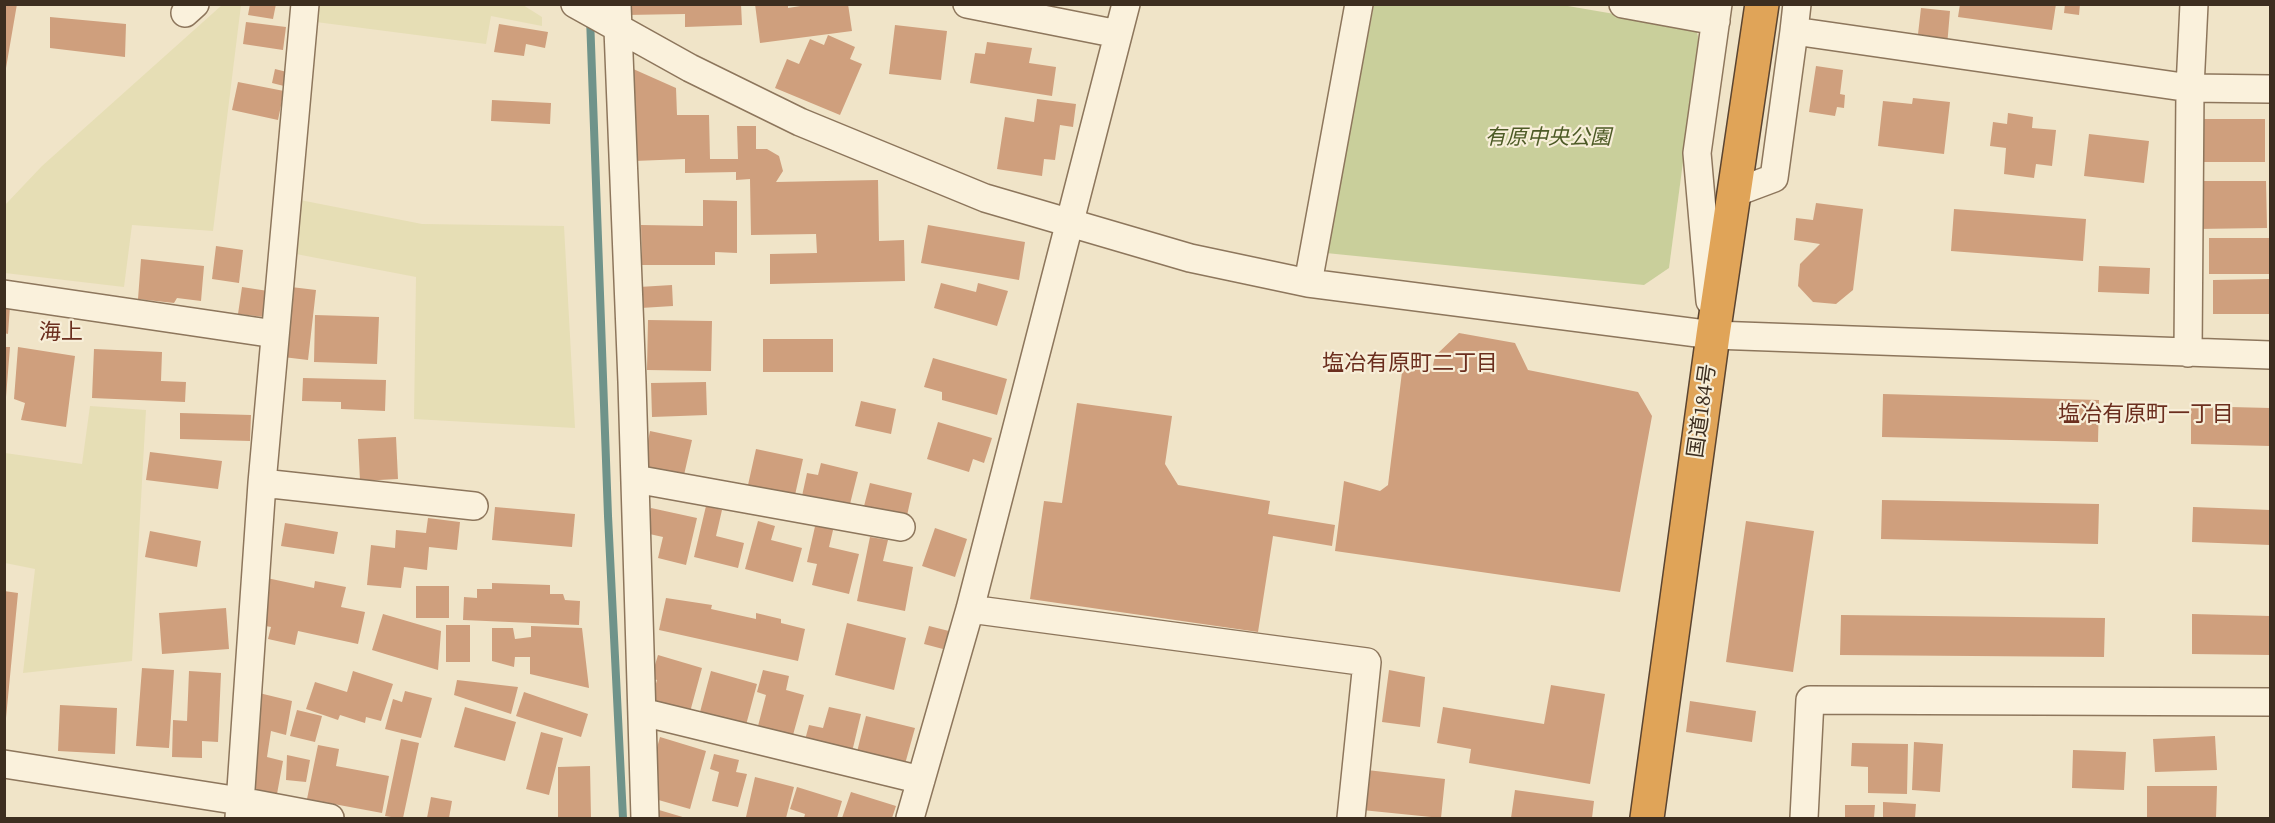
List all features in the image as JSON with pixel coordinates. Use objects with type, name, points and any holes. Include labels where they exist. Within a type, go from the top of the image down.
[{"type":"highway","name":"国道184号","points":[[1647,819],[1713,335],[1762,4]]},
{"type":"street","points":[[240,810],[262,483],[305,4]]},
{"type":"street","points":[[575,4],[617,17],[690,68],[800,122],[985,198],[1190,258],[1308,283],[1713,335],[2271,355]]},
{"type":"street","points":[[967,4],[1118,34]]},
{"type":"street","points":[[910,819],[970,609],[1126,4]]},
{"type":"street","points":[[1308,283],[1359,4]]},
{"type":"street","points":[[1623,4],[1717,13],[1697,153],[1713,335]]},
{"type":"street","points":[[1734,193],[1774,178],[1797,4]]},
{"type":"street","points":[[2188,352],[2190,88],[2194,4]]},
{"type":"street","points":[[617,17],[645,819]]},
{"type":"street","points":[[1794,31],[2190,88],[2271,89]]},
{"type":"street","points":[[4,294],[275,334]]},
{"type":"street","points":[[634,479],[902,527]]},
{"type":"street","points":[[262,483],[474,507]]},
{"type":"street","points":[[970,609],[1366,662],[1351,819]]},
{"type":"street","points":[[1804,819],[1810,700],[2271,702]]},
{"type":"street","points":[[642,712],[921,780]]},
{"type":"street","points":[[4,764],[240,810],[330,819]]},
{"type":"shaded area","points":[[319,4],[523,5],[542,17],[542,26],[491,16],[486,44],[316,22]]},
{"type":"shaded area","points":[[222,5],[241,5],[213,231],[132,225],[124,287],[5,273],[5,205],[42,166]]},
{"type":"shaded area","points":[[300,200],[422,224],[564,226],[575,428],[414,419],[416,277],[296,254]]},
{"type":"shaded area","points":[[90,406],[146,410],[132,661],[23,673],[35,569],[5,563],[5,453],[82,464]]},
{"type":"green space","name":"有原中央公園","points":[[1374,5],[1562,5],[1696,28],[1699,41],[1669,268],[1644,285],[1326,253]]},
{"type":"building","points":[[4,4],[17,4],[6,68],[4,68]]},
{"type":"building","points":[[250,4],[276,4],[273,19],[248,15]]},
{"type":"building","points":[[626,4],[741,4],[742,25],[685,27],[685,14],[626,15]]},
{"type":"building","points":[[755,4],[788,4],[788,8],[813,4],[848,4],[852,31],[760,43]]},
{"type":"building","points":[[1960,4],[2056,4],[2052,30],[1958,17]]},
{"type":"building","points":[[2065,4],[2080,4],[2079,15],[2064,13]]},
{"type":"building","points":[[1921,8],[1950,11],[1947,46],[1917,43]]},
{"type":"building","points":[[50,17],[126,24],[125,57],[50,48]]},
{"type":"building","points":[[246,22],[286,27],[283,50],[243,44]]},
{"type":"building","points":[[499,24],[548,32],[545,48],[526,44],[524,56],[494,52]]},
{"type":"building","points":[[895,25],[947,31],[941,80],[889,74]]},
{"type":"building","points":[[828,35],[855,47],[850,59],[862,64],[840,115],[775,88],[787,59],[799,64],[810,39],[824,45]]},
{"type":"building","points":[[987,42],[1032,48],[1029,63],[1056,67],[1052,96],[970,83],[975,53],[985,54]]},
{"type":"building","points":[[1816,66],[1843,70],[1840,94],[1845,95],[1844,108],[1837,107],[1835,116],[1809,112]]},
{"type":"building","points":[[631,68],[676,88],[677,115],[709,115],[710,159],[738,159],[737,126],[756,126],[756,149],[767,149],[779,156],[783,171],[776,182],[878,180],[879,241],[904,240],[905,281],[770,284],[770,254],[817,253],[816,234],[751,235],[750,179],[736,180],[736,172],[685,173],[685,159],[634,161]]},
{"type":"building","points":[[275,69],[287,72],[284,86],[272,83]]},
{"type":"building","points":[[238,82],[284,91],[278,120],[232,110]]},
{"type":"building","points":[[1913,98],[1950,102],[1944,154],[1878,146],[1883,101],[1912,104]]},
{"type":"building","points":[[1037,99],[1076,104],[1073,127],[1060,125],[1055,160],[1044,159],[1042,176],[997,169],[1005,117],[1034,122]]},
{"type":"building","points":[[492,100],[551,103],[550,124],[491,121]]},
{"type":"building","points":[[2008,113],[2033,117],[2032,128],[2056,130],[2052,166],[2036,164],[2034,178],[2004,174],[2006,148],[1990,146],[1993,122],[2007,124]]},
{"type":"building","points":[[2197,119],[2265,119],[2265,162],[2197,162]]},
{"type":"building","points":[[2089,134],[2149,141],[2144,183],[2084,176]]},
{"type":"building","points":[[2196,181],[2266,181],[2267,228],[2196,229]]},
{"type":"building","points":[[703,200],[737,201],[737,253],[715,252],[715,265],[642,265],[641,225],[703,226]]},
{"type":"building","points":[[1816,203],[1863,209],[1853,290],[1836,304],[1813,302],[1798,286],[1800,264],[1820,244],[1794,240],[1796,218],[1813,220]]},
{"type":"building","points":[[1954,209],[2086,219],[2083,261],[1951,251]]},
{"type":"building","points":[[928,225],[1025,242],[1019,280],[921,263]]},
{"type":"building","points":[[2209,238],[2270,238],[2270,274],[2209,274]]},
{"type":"building","points":[[216,246],[243,250],[239,283],[212,279]]},
{"type":"building","points":[[141,259],[204,266],[201,301],[177,298],[174,303],[138,299]]},
{"type":"building","points":[[2099,266],[2150,268],[2149,294],[2098,292]]},
{"type":"building","points":[[2270,279],[2270,314],[2213,314],[2213,280]]},
{"type":"building","points":[[941,283],[976,292],[978,283],[1008,291],[997,326],[934,308]]},
{"type":"building","points":[[672,285],[673,306],[641,308],[639,287]]},
{"type":"building","points":[[242,287],[268,291],[265,317],[238,314]]},
{"type":"building","points":[[291,287],[316,290],[308,360],[283,357]]},
{"type":"building","points":[[4,306],[10,306],[8,334],[4,333]]},
{"type":"building","points":[[315,315],[379,317],[377,364],[314,362]]},
{"type":"building","points":[[648,320],[712,321],[711,371],[647,370]]},
{"type":"building","points":[[1459,333],[1515,343],[1528,370],[1638,392],[1652,416],[1620,592],[1335,551],[1344,481],[1380,491],[1388,485],[1403,364],[1432,370],[1435,356]]},
{"type":"building","points":[[763,339],[833,339],[833,372],[763,372]]},
{"type":"building","points":[[4,347],[10,347],[6,397],[4,397]]},
{"type":"building","points":[[18,347],[75,356],[66,427],[21,420],[25,403],[14,399]]},
{"type":"building","points":[[94,349],[162,352],[161,381],[186,382],[185,402],[92,398]]},
{"type":"building","points":[[933,358],[1007,379],[997,415],[942,400],[942,392],[924,387]]},
{"type":"building","points":[[303,378],[386,380],[385,411],[341,409],[341,402],[302,401]]},
{"type":"building","points":[[706,382],[707,415],[652,417],[651,383]]},
{"type":"building","points":[[1883,394],[2099,400],[2098,442],[1882,437]]},
{"type":"building","points":[[861,401],[896,409],[891,434],[855,426]]},
{"type":"building","points":[[1077,403],[1172,416],[1165,464],[1178,485],[1270,501],[1268,514],[1335,525],[1332,546],[1273,536],[1258,632],[1030,599],[1044,501],[1062,503]]},
{"type":"building","points":[[2191,406],[2270,408],[2270,446],[2191,444]]},
{"type":"building","points":[[180,413],[251,415],[250,441],[180,439]]},
{"type":"building","points":[[938,422],[992,438],[984,463],[973,459],[969,472],[927,459]]},
{"type":"building","points":[[650,431],[692,440],[684,475],[643,466]]},
{"type":"building","points":[[396,437],[398,479],[360,481],[358,439]]},
{"type":"building","points":[[756,449],[803,459],[795,495],[748,485]]},
{"type":"building","points":[[150,452],[222,461],[218,489],[146,480]]},
{"type":"building","points":[[821,463],[858,472],[849,508],[802,496],[807,473],[818,475]]},
{"type":"building","points":[[870,483],[912,493],[906,520],[863,510]]},
{"type":"building","points":[[1882,500],[2099,504],[2098,544],[1881,539]]},
{"type":"building","points":[[706,506],[722,510],[716,536],[744,543],[738,568],[694,557]]},
{"type":"building","points":[[495,507],[575,514],[572,547],[492,540]]},
{"type":"building","points":[[2193,507],[2270,510],[2270,545],[2192,542]]},
{"type":"building","points":[[651,508],[697,518],[686,565],[658,558],[663,537],[645,533]]},
{"type":"building","points":[[428,518],[460,522],[457,550],[429,547],[427,570],[404,567],[401,588],[367,585],[371,545],[395,548],[396,530],[426,533]]},
{"type":"building","points":[[758,521],[775,526],[771,540],[802,548],[793,582],[745,569]]},
{"type":"building","points":[[1746,521],[1814,531],[1793,672],[1726,662]]},
{"type":"building","points":[[816,522],[834,526],[829,547],[859,554],[849,594],[812,585],[817,564],[807,562]]},
{"type":"building","points":[[285,523],[338,532],[334,554],[281,546]]},
{"type":"building","points":[[935,528],[967,539],[955,577],[922,566]]},
{"type":"building","points":[[150,531],[201,541],[197,567],[145,557]]},
{"type":"building","points":[[870,537],[888,540],[883,561],[913,567],[905,611],[857,601]]},
{"type":"building","points":[[262,577],[314,588],[315,581],[346,587],[341,607],[365,612],[358,644],[298,631],[295,645],[268,639],[271,627],[260,625]]},
{"type":"building","points":[[492,583],[550,585],[550,594],[563,594],[565,600],[580,601],[579,625],[463,620],[464,597],[477,598],[477,589],[492,589]]},
{"type":"building","points":[[416,586],[449,586],[449,618],[416,618]]},
{"type":"building","points":[[4,591],[18,593],[6,718],[4,718]]},
{"type":"building","points":[[666,598],[712,605],[711,609],[756,619],[756,613],[781,619],[781,623],[805,629],[798,661],[659,630]]},
{"type":"building","points":[[226,608],[229,649],[162,654],[159,613]]},
{"type":"building","points":[[383,614],[441,631],[438,670],[372,650]]},
{"type":"building","points":[[2192,614],[2270,616],[2270,655],[2192,654]]},
{"type":"building","points":[[1841,615],[2105,618],[2104,657],[1840,655]]},
{"type":"building","points":[[847,623],[906,638],[894,690],[835,675]]},
{"type":"building","points":[[446,625],[470,625],[470,662],[446,662]]},
{"type":"building","points":[[531,626],[582,628],[589,688],[530,674],[530,657],[515,657],[514,667],[492,661],[492,628],[513,628],[515,639],[531,637]]},
{"type":"building","points":[[929,626],[949,631],[943,649],[924,644]]},
{"type":"building","points":[[658,655],[702,668],[690,712],[651,701],[657,680],[651,678]]},
{"type":"building","points":[[142,668],[174,670],[169,748],[136,746]]},
{"type":"building","points":[[763,670],[789,676],[786,690],[804,695],[793,735],[758,726],[766,695],[757,692]]},
{"type":"building","points":[[1389,670],[1425,677],[1420,727],[1382,722]]},
{"type":"building","points":[[189,671],[221,673],[218,742],[202,741],[202,758],[172,757],[173,720],[187,721]]},
{"type":"building","points":[[353,671],[393,684],[381,721],[366,717],[365,723],[340,715],[338,720],[306,709],[315,682],[347,692]]},
{"type":"building","points":[[711,671],[757,684],[746,725],[700,712]]},
{"type":"building","points":[[457,680],[518,687],[511,714],[454,695]]},
{"type":"building","points":[[1551,685],[1605,694],[1590,784],[1469,763],[1471,749],[1437,743],[1443,707],[1544,724]]},
{"type":"building","points":[[405,691],[432,698],[421,738],[385,729],[393,699],[402,702]]},
{"type":"building","points":[[255,692],[292,701],[286,735],[271,731],[267,757],[283,761],[277,794],[247,788]]},
{"type":"building","points":[[524,692],[588,714],[581,737],[516,716]]},
{"type":"building","points":[[1690,701],[1756,711],[1752,742],[1686,732]]},
{"type":"building","points":[[60,705],[117,708],[115,754],[58,751]]},
{"type":"building","points":[[465,707],[516,722],[505,761],[454,747]]},
{"type":"building","points":[[829,707],[861,714],[852,752],[805,740],[809,725],[823,728]]},
{"type":"building","points":[[297,710],[322,716],[315,742],[290,736]]},
{"type":"building","points":[[866,716],[915,728],[905,764],[857,752]]},
{"type":"building","points":[[541,732],[563,738],[549,795],[526,789]]},
{"type":"building","points":[[2215,736],[2217,770],[2155,772],[2153,739]]},
{"type":"building","points":[[660,737],[706,751],[690,809],[655,799],[653,762]]},
{"type":"building","points":[[401,739],[419,743],[403,818],[397,818],[385,816]]},
{"type":"building","points":[[1914,742],[1943,744],[1940,792],[1912,790]]},
{"type":"building","points":[[1852,743],[1908,744],[1907,794],[1868,793],[1868,767],[1851,766]]},
{"type":"building","points":[[318,745],[339,749],[336,766],[389,776],[382,813],[307,799]]},
{"type":"building","points":[[2073,750],[2126,752],[2124,790],[2072,788]]},
{"type":"building","points":[[714,754],[739,760],[736,772],[747,774],[738,807],[712,801],[719,772],[710,769]]},
{"type":"building","points":[[287,755],[310,760],[306,782],[286,780]]},
{"type":"building","points":[[590,766],[591,818],[558,818],[558,767]]},
{"type":"building","points":[[1367,770],[1445,779],[1441,818],[1362,810]]},
{"type":"building","points":[[755,777],[794,787],[786,818],[746,817]]},
{"type":"building","points":[[2147,786],[2217,786],[2216,818],[2147,818]]},
{"type":"building","points":[[797,787],[842,801],[837,818],[804,818],[805,814],[790,809]]},
{"type":"building","points":[[1515,790],[1594,801],[1592,818],[1511,818]]},
{"type":"building","points":[[851,792],[896,806],[892,818],[842,818]]},
{"type":"building","points":[[431,797],[452,801],[449,818],[427,818]]},
{"type":"building","points":[[1883,802],[1916,804],[1915,818],[1883,818]]},
{"type":"building","points":[[1845,805],[1875,805],[1874,818],[1845,818]]},
{"type":"building","points":[[659,810],[686,818],[658,818]]},
{"type":"waterway","points":[[590,17],[608,516],[623,818]]},
{"type":"district","name":"海上","points":[[61,333]]},
{"type":"district","name":"塩冶有原町二丁目","points":[[1410,364]]},
{"type":"district","name":"塩冶有原町一丁目","points":[[2146,415]]}]
